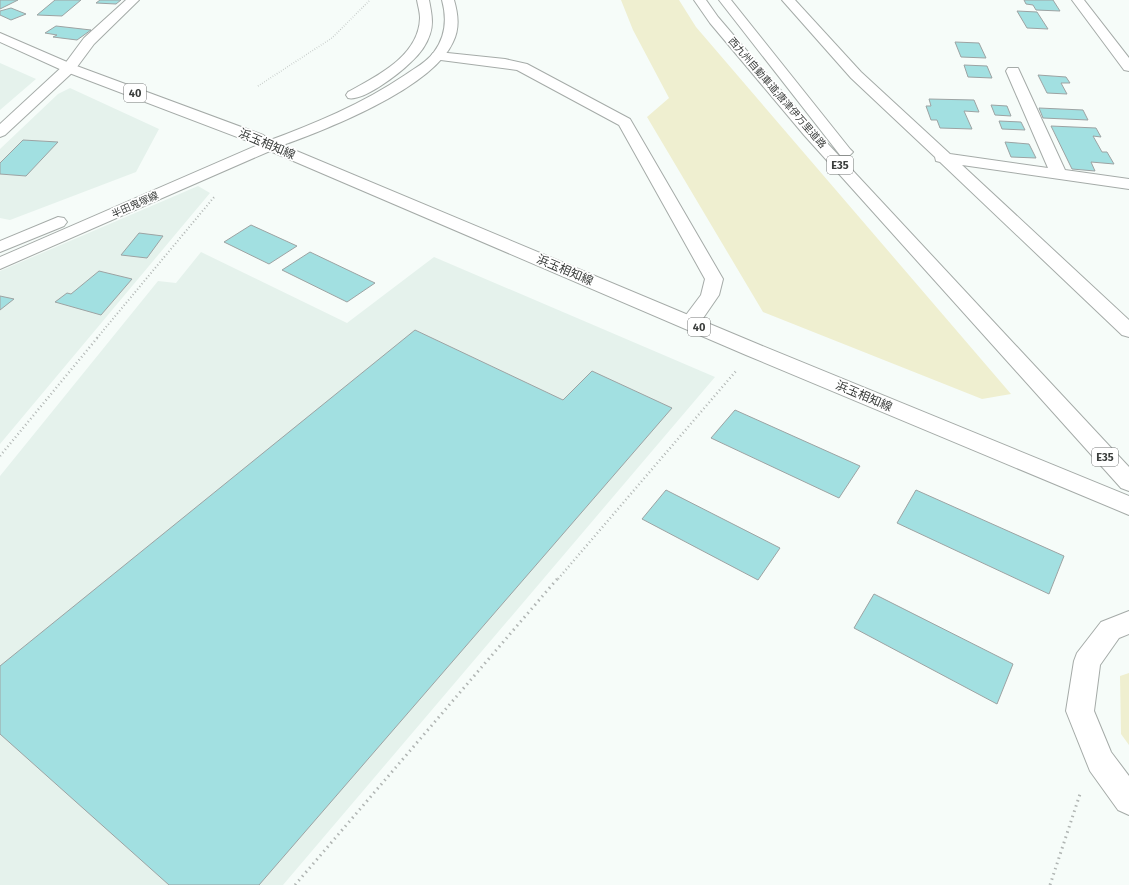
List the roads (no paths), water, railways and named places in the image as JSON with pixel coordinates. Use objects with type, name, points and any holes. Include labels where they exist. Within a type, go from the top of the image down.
[{"type":"main road","points":[[0,132],[69,68],[89,41],[133,0]]},
{"type":"main road","points":[[340,101],[397,68],[411,56],[420,43],[426,26],[426,7],[423,0]]},
{"type":"main road","points":[[264,142],[320,128],[398,87],[438,56],[451,30],[453,15],[448,0]]},
{"type":"main road","name":"西九州自動車道;唐津伊万里道路","points":[[700,0],[714,20],[809,132],[1129,482]]},
{"type":"main road","name":"西九州自動車道;唐津伊万里道路","points":[[725,0],[743,25],[985,325]]},
{"type":"main road","points":[[788,0],[856,75],[942,158],[1129,331]]},
{"type":"main road","points":[[1078,0],[1129,67]]},
{"type":"main road","name":"浜玉相知線","points":[[0,37],[69,68],[264,142],[753,350],[1129,506]]},
{"type":"main road","points":[[438,56],[505,63],[522,67],[625,122],[714,279],[710,294],[690,323]]},
{"type":"main road","points":[[1013,71],[1058,173]]},
{"type":"main road","points":[[264,142],[298,120]]},
{"type":"main road","name":"半田鬼塚線","points":[[0,246],[264,142]]},
{"type":"main road","name":"半田鬼塚線","points":[[0,264],[264,142]]},
{"type":"main road","points":[[942,158],[1129,184]]},
{"type":"main road","points":[[1129,622],[1110,630],[1087,661],[1080,711],[1100,761],[1129,800]]}]
